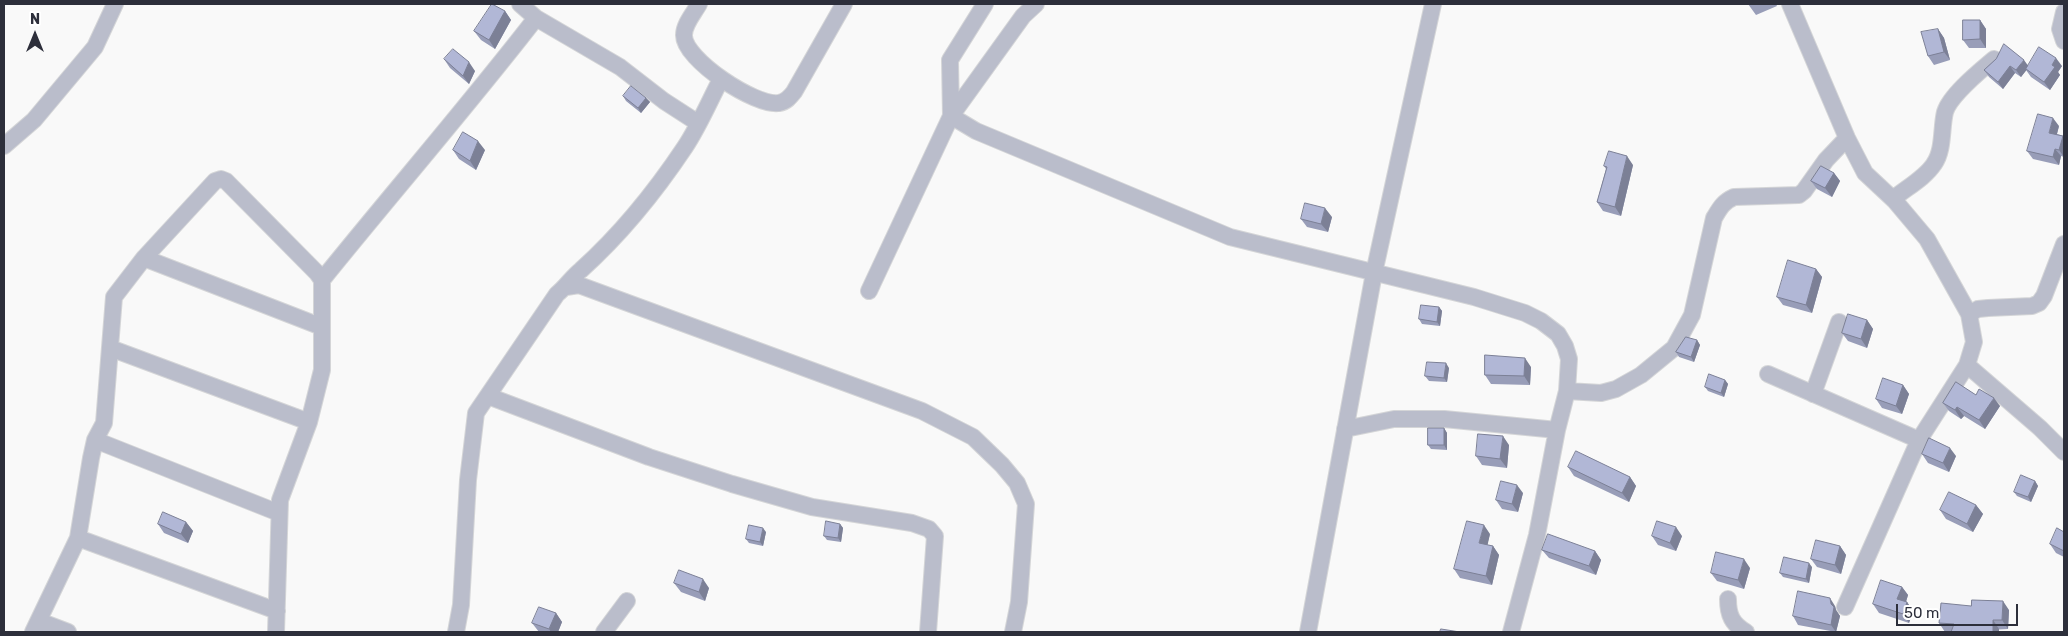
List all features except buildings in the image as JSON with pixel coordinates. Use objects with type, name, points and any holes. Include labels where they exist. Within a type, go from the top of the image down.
[{"type":"street","points":[[4,146],[34,120],[96,47],[115,4]]},
{"type":"street","points":[[520,4],[536,18],[620,67],[664,101],[698,123]]},
{"type":"street","points":[[699,4],[684,33],[685,41],[699,60],[721,80],[766,102],[779,103],[787,100],[844,4]]},
{"type":"street","points":[[951,116],[950,60],[985,4]]},
{"type":"street","points":[[869,291],[951,116],[1023,16],[1036,4]]},
{"type":"street","points":[[1308,632],[1374,273],[1432,4]]},
{"type":"street","points":[[1790,4],[1847,138],[1864,173],[1893,199],[1927,239],[1969,314],[1974,342],[1967,365],[1919,440],[1845,607]]},
{"type":"street","points":[[2064,12],[2060,29],[2064,41]]},
{"type":"street","points":[[276,632],[280,500],[309,422],[322,370],[322,280],[432,145],[471,101],[536,18]]},
{"type":"street","points":[[1893,199],[1935,164],[1948,106],[1968,81],[1994,58]]},
{"type":"street","points":[[456,632],[461,605],[472,434],[476,414],[557,294],[627,225],[686,146],[721,80]]},
{"type":"street","points":[[951,116],[976,131],[1230,237],[1474,297],[1525,313],[1541,321],[1558,334],[1565,346],[1569,359],[1567,391],[1557,430],[1537,535],[1511,632]]},
{"type":"street","points":[[1567,391],[1601,393],[1616,389],[1641,375],[1674,348],[1692,315],[1714,218],[1721,206],[1734,197],[1799,194],[1804,191],[1826,160],[1847,138]]},
{"type":"street","points":[[68,632],[36,626],[78,538],[95,440],[104,423],[114,297],[144,258],[215,181],[221,179],[226,181],[322,280]]},
{"type":"street","points":[[1969,314],[1978,309],[2032,306],[2039,303],[2044,296],[2064,244]]},
{"type":"street","points":[[144,258],[322,327]]},
{"type":"street","points":[[566,287],[579,284],[922,411],[973,437],[1002,465],[1017,483],[1026,504],[1019,602],[1013,632]]},
{"type":"street","points":[[1813,394],[1839,322]]},
{"type":"street","points":[[110,348],[309,422]]},
{"type":"street","points":[[1967,365],[2040,428],[2064,452]]},
{"type":"street","points":[[1768,374],[1919,440]]},
{"type":"street","points":[[488,396],[650,457],[732,484],[812,507],[912,523],[929,529],[935,536],[928,632]]},
{"type":"street","points":[[1345,429],[1394,420],[1444,420],[1557,430]]},
{"type":"street","points":[[95,440],[280,513]]},
{"type":"street","points":[[78,538],[277,611]]},
{"type":"street","points":[[1728,599],[1728,610],[1733,623],[1746,632]]},
{"type":"street","points":[[604,632],[627,601]]}]
